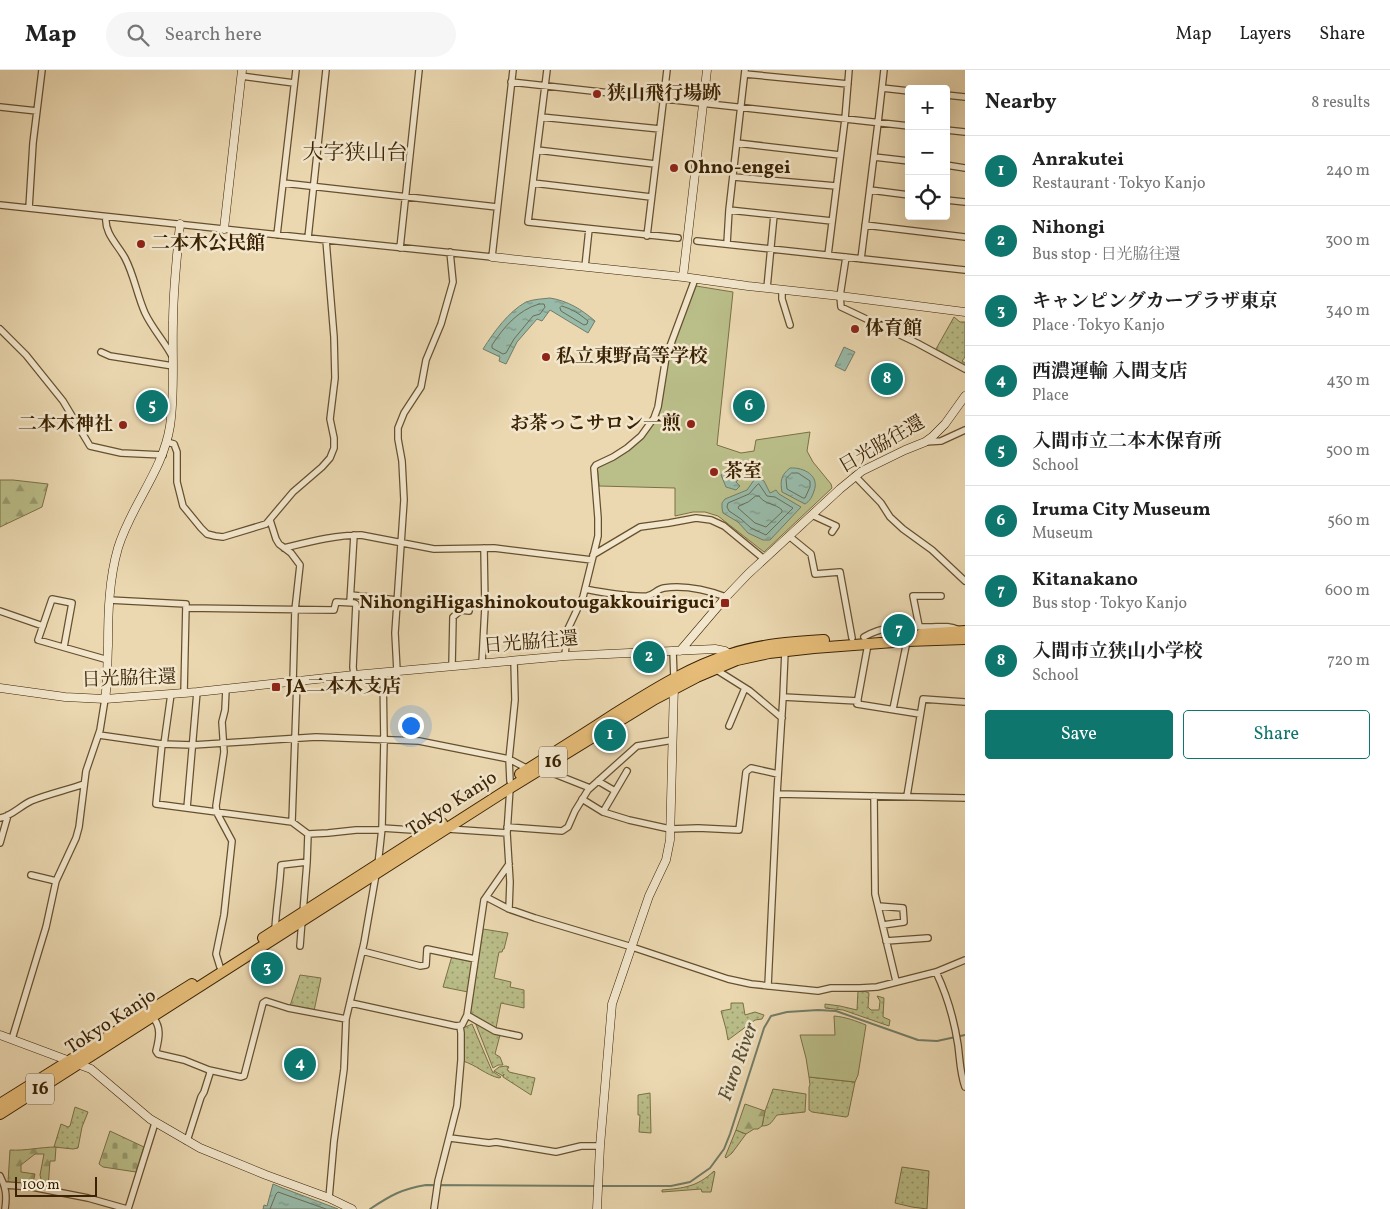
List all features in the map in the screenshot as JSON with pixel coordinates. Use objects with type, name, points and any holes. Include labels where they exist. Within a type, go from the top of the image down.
[{"type":"highway","name":"Tokyo Kanjo","points":[[0,1114],[148,1010],[220,967],[275,930],[376,875],[446,829],[528,769],[650,692],[714,669],[734,657],[866,641],[964,634]]},
{"type":"highway","name":"Tokyo Kanjo","points":[[0,1104],[152,1017],[379,863],[510,784],[542,769],[674,683],[758,647],[784,643],[852,638],[866,641],[906,641],[964,634]]},
{"type":"street","points":[[29,208],[32,152],[42,70]]},
{"type":"street","points":[[278,235],[296,70]]},
{"type":"street","points":[[308,238],[326,70]]},
{"type":"street","points":[[400,248],[419,70]]},
{"type":"street","points":[[492,256],[513,70]]},
{"type":"street","points":[[546,70],[528,222],[678,238]]},
{"type":"street","points":[[647,236],[667,70]]},
{"type":"street","points":[[683,277],[707,70]]},
{"type":"street","points":[[828,255],[845,119],[849,70]]},
{"type":"street","points":[[861,259],[884,70]]},
{"type":"street","points":[[727,244],[729,210],[745,72],[848,84]]},
{"type":"street","points":[[224,229],[241,73],[294,83]]},
{"type":"street","points":[[511,82],[905,126]]},
{"type":"street","points":[[882,88],[905,91]]},
{"type":"street","points":[[950,95],[965,97]]},
{"type":"street","points":[[0,107],[37,112]]},
{"type":"street","points":[[541,117],[660,129]]},
{"type":"street","points":[[950,130],[965,132]]},
{"type":"street","points":[[737,143],[840,155]]},
{"type":"street","points":[[537,150],[656,164]]},
{"type":"street","points":[[874,157],[905,161]]},
{"type":"street","points":[[950,166],[965,168]]},
{"type":"street","points":[[734,176],[836,186]]},
{"type":"street","points":[[283,183],[497,207]]},
{"type":"street","points":[[533,183],[651,198]]},
{"type":"street","points":[[870,190],[905,194]]},
{"type":"street","points":[[950,200],[965,202]]},
{"type":"street","points":[[0,205],[683,277],[965,312]]},
{"type":"street","points":[[729,210],[832,221]]},
{"type":"street","points":[[767,288],[774,215]]},
{"type":"street","points":[[106,217],[105,220],[109,232],[126,260],[146,315],[167,346],[172,362]]},
{"type":"street","points":[[12,1040],[46,928],[56,881],[76,838],[86,771],[99,734],[108,681],[109,600],[115,560],[122,536],[135,508],[155,474],[167,442],[172,408],[173,292],[180,224]]},
{"type":"street","points":[[865,225],[965,237]]},
{"type":"street","points":[[585,267],[589,229]]},
{"type":"street","points":[[167,442],[174,444],[177,452],[177,482],[183,506],[206,534],[223,537],[266,524],[293,492],[330,458],[334,448],[330,419],[335,378],[334,337],[326,240]]},
{"type":"street","points":[[697,241],[965,270]]},
{"type":"street","points":[[397,671],[395,634],[404,500],[398,428],[404,413],[422,387],[426,360],[441,324],[449,298],[453,282],[450,252]]},
{"type":"street","points":[[846,257],[840,296],[841,307],[917,343],[965,369]]},
{"type":"street","points":[[565,656],[567,631],[585,589],[598,536],[594,468],[596,465],[627,448],[641,436],[654,418],[658,407],[666,356],[695,279]]},
{"type":"street","points":[[782,290],[782,299],[790,325]]},
{"type":"street","points":[[0,329],[26,356],[63,401],[90,446],[121,452],[163,455]]},
{"type":"street","points":[[101,352],[110,356],[172,362]]},
{"type":"street","name":"日光脇往還","points":[[0,688],[65,697],[105,699],[197,692],[514,660],[677,651],[764,558],[855,476],[875,464],[926,442],[945,424],[965,396]]},
{"type":"street","points":[[926,442],[941,442],[965,430]]},
{"type":"street","points":[[855,476],[881,503],[890,517],[932,550],[965,580]]},
{"type":"street","points":[[812,515],[836,526],[832,532]]},
{"type":"street","points":[[284,548],[312,541],[354,535],[371,536],[434,549],[484,548],[593,557],[640,527],[696,518],[711,520],[724,526],[764,558]]},
{"type":"street","points":[[270,520],[276,539],[284,548],[292,552],[300,565],[296,610],[292,822]]},
{"type":"street","points":[[350,602],[354,535]]},
{"type":"street","points":[[789,536],[811,554],[815,574],[840,572],[852,638]]},
{"type":"street","points":[[482,663],[485,607],[484,548]]},
{"type":"street","points":[[585,589],[614,594],[647,596],[653,595],[662,588],[692,588],[707,590],[726,597]]},
{"type":"street","points":[[351,594],[397,600]]},
{"type":"street","points":[[919,626],[913,596],[941,596]]},
{"type":"street","points":[[64,647],[72,603],[52,599],[38,640],[108,660]]},
{"type":"street","points":[[109,600],[186,604],[184,693]]},
{"type":"street","points":[[186,608],[334,610],[336,602],[354,603],[356,604],[354,675]]},
{"type":"street","points":[[452,666],[453,617],[461,610],[468,611]]},
{"type":"street","points":[[0,611],[43,626]]},
{"type":"street","points":[[920,714],[857,704],[866,641],[873,632],[900,626],[951,626],[964,634]]},
{"type":"street","points":[[894,710],[906,641]]},
{"type":"street","points":[[597,1209],[600,1146],[612,1004],[649,896],[666,860],[670,840],[674,683],[677,651],[715,649],[725,651],[734,657]]},
{"type":"street","points":[[768,986],[785,651]]},
{"type":"street","points":[[508,909],[510,882],[507,830],[510,784],[509,758],[515,700],[514,660]]},
{"type":"street","points":[[714,669],[745,688],[782,718]]},
{"type":"street","points":[[329,1198],[334,1141],[344,1070],[346,1019],[362,951],[379,863],[382,829],[384,740],[383,672]]},
{"type":"street","points":[[729,726],[745,688]]},
{"type":"street","points":[[220,967],[216,954],[224,915],[232,841],[217,813],[216,806],[224,752],[222,722],[225,710],[226,689]]},
{"type":"street","points":[[187,808],[197,692]]},
{"type":"street","points":[[171,694],[156,804],[292,822],[308,834],[382,829],[429,832]]},
{"type":"street","points":[[783,697],[858,700]]},
{"type":"street","points":[[907,796],[922,699],[965,702]]},
{"type":"street","points":[[99,734],[163,744],[193,745],[316,737],[419,741],[509,758],[528,769]]},
{"type":"street","points":[[446,829],[562,831],[568,827],[582,799],[590,788],[637,746],[673,740]]},
{"type":"street","points":[[582,799],[603,812],[670,829],[739,830],[746,772],[751,768],[778,774]]},
{"type":"street","points":[[542,769],[590,788]]},
{"type":"street","points":[[603,812],[626,771]]},
{"type":"street","points":[[598,781],[615,791]]},
{"type":"street","points":[[0,818],[8,816],[30,802],[84,784]]},
{"type":"street","points":[[777,794],[965,798]]},
{"type":"street","points":[[874,796],[875,894],[896,981]]},
{"type":"street","points":[[0,843],[8,816]]},
{"type":"street","points":[[300,946],[308,834]]},
{"type":"street","points":[[275,930],[281,865],[307,862]]},
{"type":"street","points":[[460,1026],[467,1015],[484,900],[509,864]]},
{"type":"street","points":[[31,875],[56,881]]},
{"type":"street","points":[[486,897],[508,909],[535,918],[632,947],[728,979],[751,984],[818,991],[831,988],[860,988],[877,986],[936,972],[965,960]]},
{"type":"street","points":[[878,906],[903,908],[904,922],[883,926]]},
{"type":"street","points":[[886,941],[928,938]]},
{"type":"street","points":[[362,951],[420,966],[426,965],[427,949],[475,958]]},
{"type":"street","points":[[936,972],[948,998],[956,1036],[961,1078],[965,1087]]},
{"type":"street","points":[[152,1017],[159,1026],[156,1051],[158,1054],[184,1060],[210,1070],[241,1077],[244,1076],[263,1003],[266,1001],[288,1008],[346,1019]]},
{"type":"street","points":[[351,1003],[460,1026]]},
{"type":"street","points":[[467,1015],[495,1031],[519,1036]]},
{"type":"street","points":[[434,1209],[438,1184],[456,1115],[462,1060],[460,1026]]},
{"type":"street","points":[[0,1035],[96,1072],[154,1123],[211,1154],[329,1198],[352,1209]]},
{"type":"street","points":[[188,1141],[210,1070]]},
{"type":"street","points":[[0,1114],[0,1120]]},
{"type":"street","points":[[5,1185],[32,1187],[88,1198],[128,1209],[154,1123]]},
{"type":"street","points":[[450,1138],[489,1143],[496,1142],[556,1152],[581,1146],[600,1146]]},
{"type":"street","points":[[0,1176],[5,1185],[5,1209]]},
{"type":"green space","points":[[696,286],[733,292],[717,445],[741,453],[754,451],[756,440],[810,432],[807,451],[813,462],[831,484],[832,488],[764,552],[718,516],[705,512],[693,512],[675,516],[675,488],[599,486],[597,466],[613,459],[656,419],[667,357]]},
{"type":"green space","points":[[954,317],[960,322],[965,322],[965,357],[962,361],[965,363],[965,366],[936,349]]},
{"type":"green space","points":[[0,480],[48,484],[42,507],[0,527]]},
{"type":"green space","points":[[483,929],[508,933],[504,949],[502,952],[499,952],[494,978],[511,982],[510,987],[524,990],[524,1008],[501,1003],[496,1028],[472,1016],[470,1013]]},
{"type":"green space","points":[[452,956],[471,959],[473,962],[468,992],[443,987]]},
{"type":"green space","points":[[300,975],[321,978],[314,1011],[290,1006]]},
{"type":"green space","points":[[858,991],[869,993],[868,1007],[871,1010],[879,1010],[880,1001],[877,996],[884,998],[883,1017],[890,1020],[889,1026],[843,1010],[825,1008],[825,1004],[857,1010]]},
{"type":"green space","points":[[731,1003],[743,1003],[745,1015],[755,1012],[764,1015],[762,1019],[755,1020],[728,1040],[721,1011],[731,1009]]},
{"type":"green space","points":[[834,1016],[847,1018],[866,1025],[858,1075],[855,1082],[809,1077],[800,1035],[835,1035]]},
{"type":"green space","points":[[475,1022],[500,1035],[495,1054],[500,1057],[503,1065],[493,1068]]},
{"type":"green space","points":[[472,1024],[492,1071],[501,1077],[494,1077],[463,1061],[463,1028]]},
{"type":"green space","points":[[499,1067],[509,1067],[507,1070],[509,1072],[535,1078],[531,1095],[503,1077],[504,1074],[503,1076],[494,1071]]},
{"type":"green space","points":[[809,1077],[855,1082],[848,1116],[812,1112],[809,1110]]},
{"type":"green space","points":[[773,1089],[806,1094],[805,1112],[777,1115],[769,1124],[762,1126]]},
{"type":"green space","points":[[650,1093],[651,1133],[639,1132],[638,1095]]},
{"type":"green space","points":[[745,1104],[765,1111],[762,1126],[746,1134],[736,1130]]},
{"type":"green space","points":[[75,1107],[88,1112],[82,1127],[78,1148],[54,1147],[61,1124],[70,1126]]},
{"type":"green space","points":[[736,1130],[746,1134],[726,1158],[725,1157]]},
{"type":"green space","points":[[110,1131],[144,1147],[136,1172],[103,1167],[99,1164]]},
{"type":"green space","points":[[56,1147],[55,1161],[50,1161],[48,1188],[43,1187],[40,1175],[44,1154],[35,1154],[21,1165],[21,1172],[35,1174],[33,1183],[29,1185],[8,1182],[10,1150]]},
{"type":"green space","points":[[902,1167],[929,1171],[927,1209],[895,1203]]},
{"type":"green space","points":[[714,1171],[711,1192],[702,1192],[701,1189],[662,1192],[662,1190],[696,1184]]},
{"type":"water","points":[[550,298],[574,306],[595,321],[588,333],[550,310],[542,321],[537,319],[517,342],[506,364],[499,361],[500,357],[483,349],[502,323],[519,306],[529,301]]},
{"type":"water","points":[[844,347],[855,352],[845,371],[835,366]]},
{"type":"water","points":[[790,468],[805,471],[815,481],[810,500],[805,504],[782,492],[782,478]]},
{"type":"water","points":[[733,470],[739,473],[741,477],[736,482],[740,486],[736,490],[726,487],[721,475],[725,471]]},
{"type":"water","points":[[757,478],[764,481],[770,493],[776,490],[779,494],[801,507],[770,540],[763,540],[748,533],[738,522],[723,513],[722,503],[725,499],[747,490]]},
{"type":"water","points":[[273,1184],[338,1209],[263,1209],[264,1205],[267,1206]]},
{"type":"waterway","name":"Furo River","points":[[601,1186],[671,1186],[690,1182],[710,1168],[724,1149],[764,1028],[771,1016],[787,1012],[836,1011],[918,1040],[937,1041],[965,1035]]},
{"type":"waterway","name":"Furo River","points":[[370,1209],[397,1193],[426,1185],[594,1186]]},
{"type":"place","name":"狭山飛行場跡","points":[[597,94]]},
{"type":"place","name":"Ohno-engei","points":[[674,168]]},
{"type":"place","name":"二本木公民館","points":[[141,244]]},
{"type":"place","name":"体育館","points":[[855,329]]},
{"type":"place","name":"私立東野高等学校","points":[[546,357]]},
{"type":"place","name":"入間市立狭山小学校","points":[[887,379]]},
{"type":"place","name":"入間市立二本木保育所","points":[[152,406]]},
{"type":"place","name":"Iruma City Museum","points":[[749,406]]},
{"type":"place","name":"お茶っこサロン一煎","points":[[691,424]]},
{"type":"place","name":"二本木神社","points":[[123,425]]},
{"type":"place","name":"茶室","points":[[714,472]]},
{"type":"place","name":"NihongiHigashinokoutougakkouiriguci","points":[[725,603]]},
{"type":"place","name":"Kitanakano","points":[[899,630]]},
{"type":"place","name":"Nihongi","points":[[649,657]]},
{"type":"place","name":"JA二本木支店","points":[[276,687]]},
{"type":"place","name":"Anrakutei","points":[[610,735]]},
{"type":"place","name":"キャンピングカープラザ東京","points":[[267,968]]},
{"type":"place","name":"西濃運輸 入間支店","points":[[300,1064]]},
{"type":"district","name":"大字狭山台","points":[[355,153]]}]
